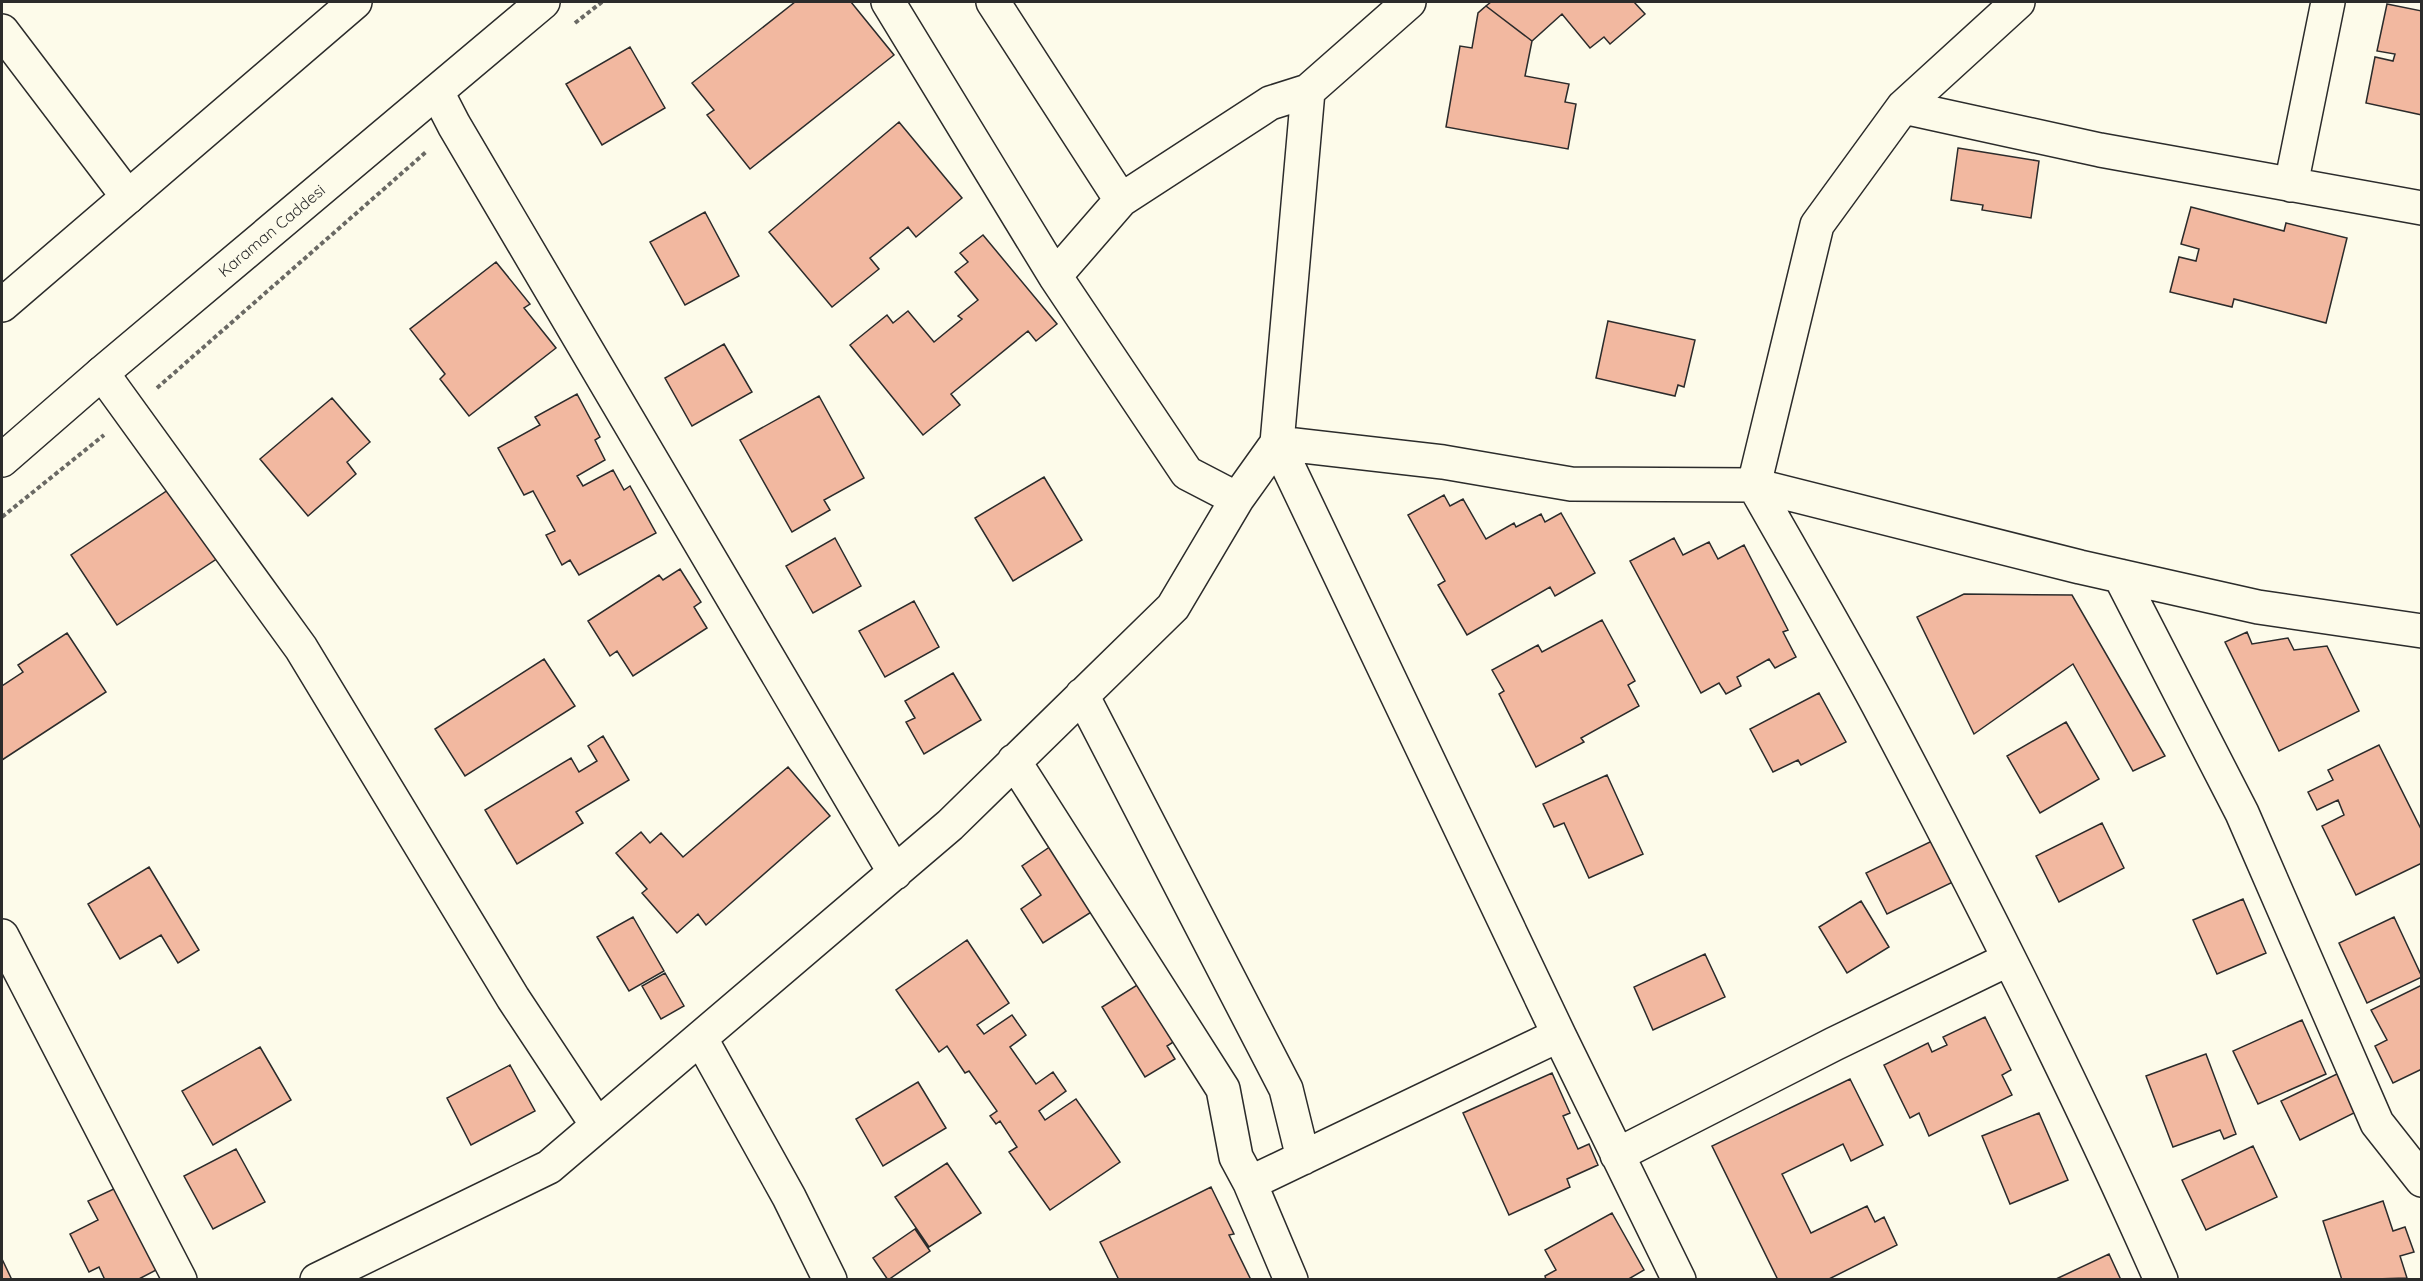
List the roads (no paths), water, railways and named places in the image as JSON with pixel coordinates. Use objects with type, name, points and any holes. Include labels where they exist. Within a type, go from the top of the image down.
[{"type":"main road","points":[[2,305],[355,2]]},
{"type":"main road","name":"Karaman Caddesi","points":[[2,460],[543,2]]},
{"type":"main road","points":[[888,2],[1056,276],[1187,473],[1237,499]]},
{"type":"main road","points":[[993,2],[1121,200]]},
{"type":"main road","points":[[1056,276],[1121,200],[1270,102],[1308,91],[1409,2]]},
{"type":"main road","points":[[2018,2],[1904,107],[1817,225],[1754,485],[1882,712],[2009,959],[2123,1194],[2161,1280]]},
{"type":"main road","points":[[2291,185],[2328,2]]},
{"type":"main road","points":[[2,31],[128,197]]},
{"type":"main road","points":[[317,1280],[549,1167],[950,825],[1173,607],[1237,499],[1277,442],[1308,91]]},
{"type":"main road","points":[[437,92],[460,136],[895,873]]},
{"type":"main road","points":[[1904,107],[2100,150],[2421,208]]},
{"type":"main road","points":[[102,373],[301,648],[513,998],[597,1125]]},
{"type":"main road","points":[[1277,442],[1443,462],[1571,484],[1754,485],[2120,576],[2258,607],[2421,631]]},
{"type":"main road","points":[[1277,442],[1559,1035],[1679,1280]]},
{"type":"main road","points":[[2120,576],[2242,813],[2377,1123],[2421,1180]]},
{"type":"main road","points":[[1082,695],[1286,1089],[1304,1158]]},
{"type":"main road","points":[[1014,761],[1223,1089],[1236,1157],[1250,1183],[1292,1280]]},
{"type":"main road","points":[[2,936],[180,1280]]},
{"type":"main road","points":[[1617,1155],[1834,1044],[2009,959]]},
{"type":"main road","points":[[1250,1183],[1559,1035]]},
{"type":"main road","points":[[700,1039],[789,1197],[830,1280]]}]
